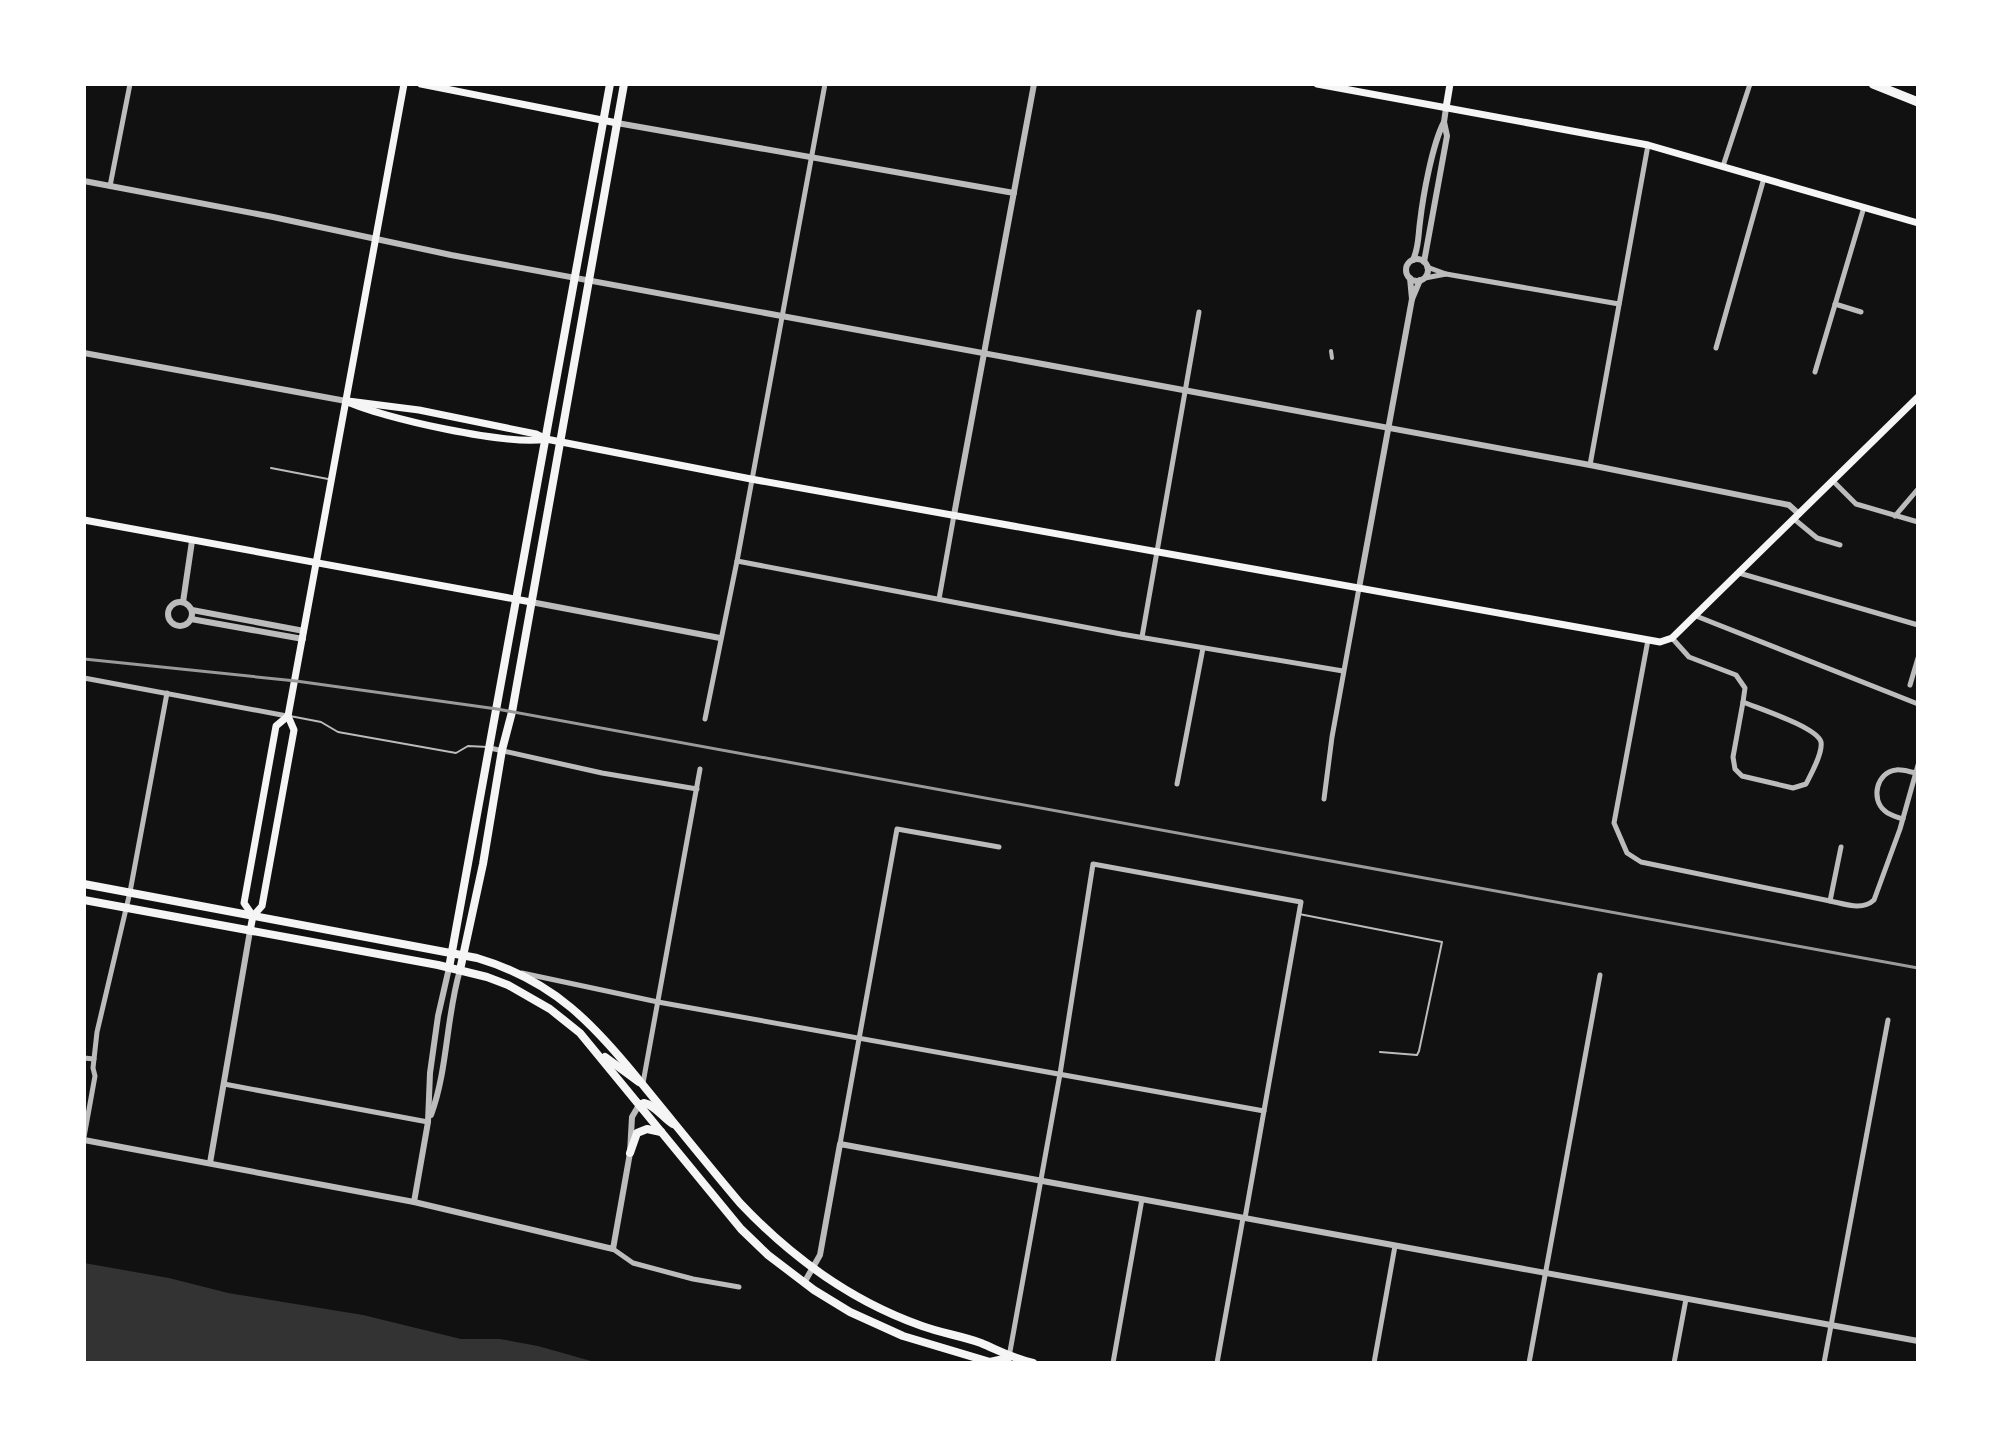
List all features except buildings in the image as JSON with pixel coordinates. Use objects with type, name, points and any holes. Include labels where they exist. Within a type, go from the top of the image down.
[{"type":"highway","points":[[1873,84],[1915,102]]},
{"type":"main road","points":[[250,931],[253,916],[262,906],[280,816],[294,730],[288,716],[404,84]]},
{"type":"main road","points":[[421,84],[617,123]]},
{"type":"main road","points":[[449,968],[610,84]]},
{"type":"main road","points":[[460,970],[491,823],[624,84]]},
{"type":"main road","points":[[1317,84],[1648,145],[1918,223]]},
{"type":"main road","points":[[1446,108],[1450,84]]},
{"type":"main road","points":[[346,401],[367,411],[435,426],[508,438],[560,441],[751,479],[1660,642],[1672,638],[1696,616],[1918,397]]},
{"type":"main road","points":[[346,401],[364,401],[450,416],[536,434],[546,439]]},
{"type":"main road","points":[[84,520],[531,602]]},
{"type":"main road","points":[[253,916],[244,903],[250,868],[276,726],[288,716]]},
{"type":"main road","points":[[84,884],[463,956],[518,972],[554,993],[583,1016],[752,1215],[814,1269],[873,1305],[922,1326],[981,1343],[1009,1358],[1033,1363]]},
{"type":"main road","points":[[84,900],[460,970],[508,985],[568,1023],[600,1055],[741,1229],[804,1283],[850,1312],[903,1336],[990,1362],[1009,1358]]},
{"type":"main road","points":[[600,1055],[643,1084]]},
{"type":"main road","points":[[639,1105],[652,1105],[662,1118],[680,1129]]},
{"type":"main road","points":[[630,1153],[637,1133],[647,1129],[661,1132]]},
{"type":"street","points":[[110,186],[130,84]]},
{"type":"street","points":[[705,719],[825,84]]},
{"type":"street","points":[[939,599],[1034,84]]},
{"type":"street","points":[[1723,166],[1750,84]]},
{"type":"street","points":[[1324,799],[1343,671],[1412,299],[1406,268],[1418,247],[1420,219],[1437,135],[1444,122],[1446,108]]},
{"type":"street","points":[[1412,299],[1425,265],[1447,136],[1444,122]]},
{"type":"street","points":[[617,123],[1014,193]]},
{"type":"street","points":[[1590,465],[1648,145]]},
{"type":"street","points":[[1716,348],[1764,178]]},
{"type":"street","points":[[84,181],[375,240],[1590,465],[1789,505],[1817,538],[1840,545]]},
{"type":"street","points":[[1815,372],[1864,207]]},
{"type":"street","points":[[1413,260],[1446,274],[1619,304]]},
{"type":"street","points":[[1410,278],[1446,274]]},
{"type":"street","points":[[1835,304],[1861,312]]},
{"type":"street","points":[[1142,637],[1199,312]]},
{"type":"street","points":[[1331,351],[1332,358]]},
{"type":"street","points":[[84,353],[346,401]]},
{"type":"street","points":[[1833,481],[1856,504],[1918,522]]},
{"type":"street","points":[[1895,516],[1918,489]]},
{"type":"street","points":[[183,602],[192,541]]},
{"type":"street","points":[[737,561],[1142,637],[1343,671]]},
{"type":"street","points":[[1739,573],[1918,625]]},
{"type":"street","points":[[183,602],[192,610],[303,635]]},
{"type":"street","points":[[183,602],[171,606],[168,613],[170,621],[181,626],[191,619],[303,635]]},
{"type":"street","points":[[531,602],[720,638]]},
{"type":"street","points":[[191,619],[192,610]]},
{"type":"street","points":[[1696,616],[1918,704]]},
{"type":"street","points":[[1672,638],[1689,657],[1736,675],[1745,688],[1733,757],[1735,769],[1742,776],[1793,788],[1806,784],[1821,741],[1808,729],[1743,702]]},
{"type":"street","points":[[1648,640],[1614,823],[1627,853],[1641,862],[1861,907],[1874,900],[1903,819],[1918,765]]},
{"type":"street","points":[[1177,784],[1203,648]]},
{"type":"street","points":[[1910,685],[1918,658]]},
{"type":"street","points":[[84,678],[288,716]]},
{"type":"street","points":[[167,693],[130,892],[97,1032],[95,1076],[84,1138],[414,1202],[613,1249],[633,1263],[739,1287]]},
{"type":"street","points":[[489,748],[602,773],[697,789]]},
{"type":"street","points":[[643,1084],[700,769]]},
{"type":"street","points":[[1903,819],[1886,813],[1876,795],[1881,778],[1886,773],[1900,770],[1916,773]]},
{"type":"street","points":[[804,1283],[820,1255],[897,829],[999,847]]},
{"type":"street","points":[[1830,901],[1841,847]]},
{"type":"street","points":[[1009,1358],[1060,1074],[1093,864],[1301,902],[1217,1363]]},
{"type":"street","points":[[210,1163],[250,931]]},
{"type":"street","points":[[414,1202],[428,1122],[430,1073],[438,1016],[449,968]]},
{"type":"street","points":[[428,1122],[435,1103],[449,1027],[449,1010],[460,970]]},
{"type":"street","points":[[518,972],[658,1002],[1264,1111]]},
{"type":"street","points":[[1529,1363],[1600,975]]},
{"type":"street","points":[[1824,1363],[1888,1020]]},
{"type":"street","points":[[84,1058],[94,1059]]},
{"type":"street","points":[[224,1084],[428,1122]]},
{"type":"street","points":[[613,1249],[630,1153],[632,1117],[639,1105]]},
{"type":"street","points":[[840,1144],[1918,1341]]},
{"type":"street","points":[[1113,1363],[1142,1199]]},
{"type":"street","points":[[1374,1363],[1395,1246]]},
{"type":"street","points":[[1674,1363],[1686,1299]]},
{"type":"lane","points":[[271,468],[332,480]]},
{"type":"lane","points":[[288,716],[321,722],[338,732],[456,753],[468,746],[489,748]]},
{"type":"lane","points":[[1299,914],[1442,942],[1417,1055],[1380,1052]]},
{"type":"shaded area","points":[[84,1263],[169,1278],[228,1293],[363,1315],[461,1339],[500,1339],[538,1346],[598,1363],[84,1363]]},
{"type":"railway","points":[[84,659],[296,681],[497,709],[1918,968]]}]
